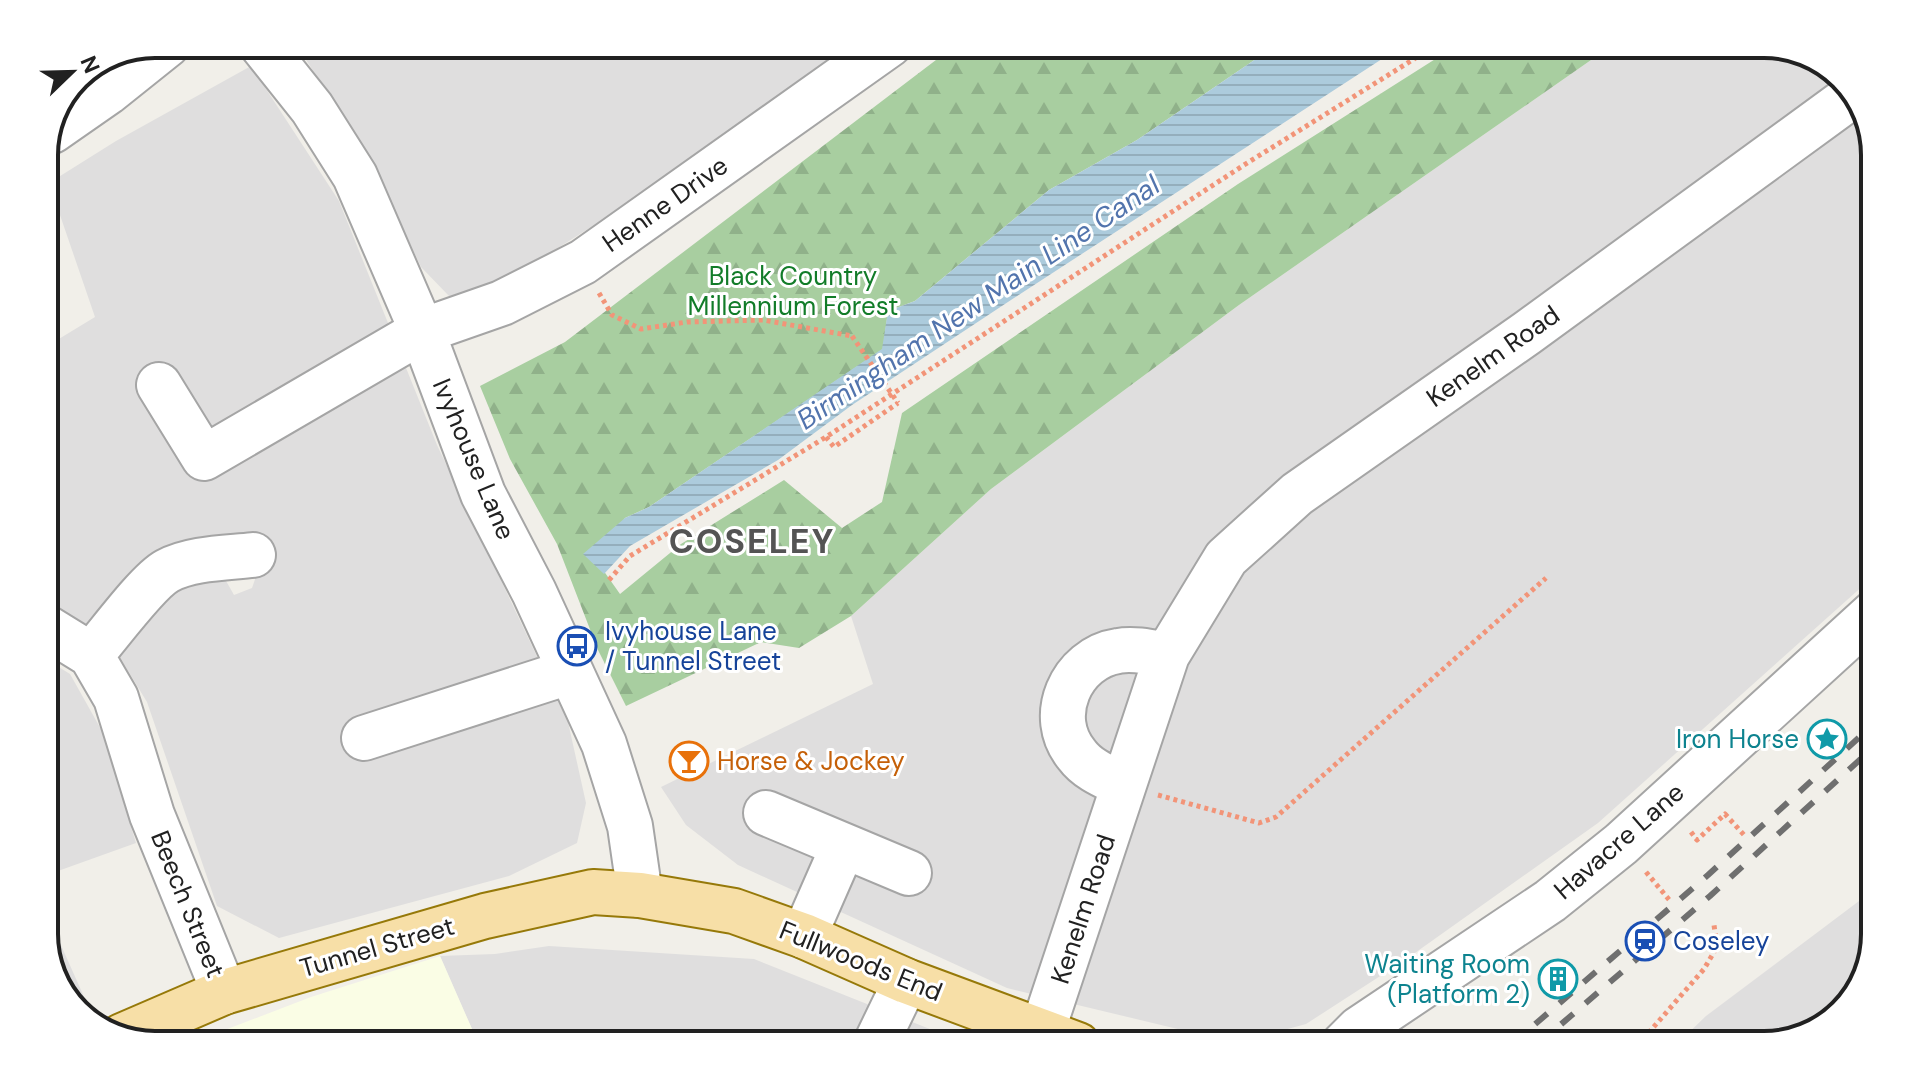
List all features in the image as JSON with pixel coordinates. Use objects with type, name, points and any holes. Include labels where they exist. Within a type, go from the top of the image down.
[{"type":"main road","name":"Tunnel Street","points":[[138,1029],[224,992],[500,912],[593,892],[640,895]]},
{"type":"main road","name":"Fullwoods End","points":[[640,895],[734,911],[804,936],[906,981],[1041,1031]]},
{"type":"street","points":[[64,123],[150,58]]},
{"type":"street","name":"Ivyhouse Lane","points":[[272,58],[312,108],[355,176],[422,331],[483,494],[534,592],[604,744],[630,826],[640,895]]},
{"type":"street","name":"Henne Drive","points":[[159,385],[204,458],[422,331],[502,303],[583,262],[870,58]]},
{"type":"street","name":"Kenelm Road","points":[[1062,1031],[1123,785],[1167,655],[1226,558],[1297,494],[1527,333],[1845,101]]},
{"type":"street","points":[[58,635],[91,655],[166,571],[199,562],[242,566]]},
{"type":"street","name":"Havacre Lane","points":[[1357,1031],[1550,901],[1621,844],[1861,625]]},
{"type":"street","points":[[1123,785],[1088,767],[1075,754],[1066,738],[1063,720],[1069,685],[1081,669],[1097,657],[1116,651],[1133,649],[1167,655]]},
{"type":"street","name":"Beech Street","points":[[91,655],[116,698],[152,815],[224,992]]},
{"type":"street","points":[[364,738],[569,672]]},
{"type":"street","points":[[766,813],[909,873]]},
{"type":"street","points":[[804,936],[843,847]]},
{"type":"street","points":[[882,1031],[906,981]]},
{"type":"path","points":[[609,580],[630,556],[826,437],[1244,165],[1416,58]]},
{"type":"path","points":[[583,262],[612,315],[641,329],[687,322],[763,320],[852,336],[898,403],[834,447],[826,437]]},
{"type":"path","points":[[1123,785],[1259,823],[1276,817],[1546,578]]},
{"type":"path","points":[[1650,1031],[1704,969],[1717,947],[1714,925]]},
{"type":"shaded area","points":[[305,58],[830,58],[694,162],[485,294],[449,296],[421,267],[373,165]]},
{"type":"shaded area","points":[[1594,58],[1764,58],[1801,65],[1833,86],[1845,101],[1856,124],[1861,149],[1861,588],[1598,823],[1405,960],[1306,1024],[1280,1031],[1186,1031],[1007,988],[738,865],[686,825],[661,787],[873,684],[851,616],[991,489],[1239,305]]},
{"type":"shaded area","points":[[251,66],[339,201],[437,445],[568,722],[586,803],[577,843],[509,876],[279,938],[217,906],[147,702],[117,653],[171,580],[221,572],[234,595],[252,588],[259,568],[251,541],[156,561],[94,637],[58,614],[58,339],[95,317],[58,209],[58,177],[116,141]]},
{"type":"shaded area","points":[[58,667],[70,674],[102,731],[136,843],[58,871]]},
{"type":"shaded area","points":[[1861,900],[1860,946],[1854,971],[1841,993],[1823,1011],[1801,1024],[1776,1030],[1690,1031],[1706,1016]]},
{"type":"shaded area","points":[[58,938],[87,1004],[68,977]]},
{"type":"shaded area","points":[[549,946],[754,959],[935,1031],[473,1031],[440,956],[495,954]]},
{"type":"shaded area","points":[[440,956],[473,1031],[222,1031],[311,997]]},
{"type":"green space","name":"Black Country Millennium Forest","points":[[939,58],[1257,58],[1137,140],[1049,190],[915,301],[888,311],[883,349],[649,507],[625,518],[596,560],[620,594],[681,544],[784,480],[842,528],[882,502],[902,413],[1238,184],[1437,58],[1594,58],[1239,305],[991,489],[851,616],[799,648],[761,642],[626,706],[598,650],[557,544],[510,459],[480,386],[565,342]]},
{"type":"water","name":"Birmingham New Main Line Canal","points":[[1257,58],[1383,58],[852,405],[778,460],[630,546],[604,574],[583,554],[625,518],[649,507],[882,349],[888,311],[915,301],[1049,190],[1137,140]]},
{"type":"railway","points":[[1527,1031],[1708,875],[1861,736]]},
{"type":"railway","points":[[1553,1031],[1710,896],[1861,759]]},
{"type":"place","name":"Ivyhouse Lane / Tunnel Street","points":[[577,646]]},
{"type":"place","name":"Iron Horse","points":[[1827,739]]},
{"type":"place","name":"Horse & Jockey","points":[[689,761]]},
{"type":"place","name":"Coseley","points":[[1645,941]]},
{"type":"place","name":"Waiting Room (Platform 2)","points":[[1558,979]]},
{"type":"district","name":"COSELEY","points":[[752,541]]}]
